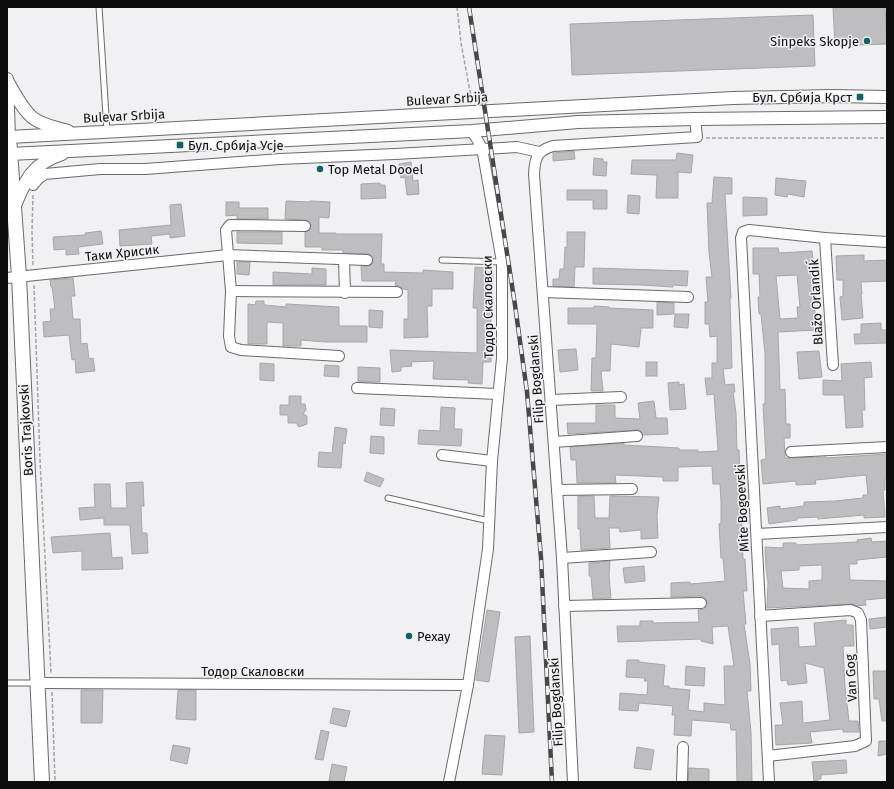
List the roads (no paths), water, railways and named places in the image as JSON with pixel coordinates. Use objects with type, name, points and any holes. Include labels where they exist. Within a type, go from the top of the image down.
[{"type":"main road","name":"Boris Trajkovski","points":[[8,137],[13,276],[45,683],[42,782]]},
{"type":"street","points":[[7,80],[25,110],[34,118],[55,127],[78,133]]},
{"type":"street","name":"Boris Trajkovski","points":[[7,80],[8,137]]},
{"type":"street","name":"Bulevar Srbija","points":[[8,137],[733,98],[831,96],[887,97]]},
{"type":"street","points":[[8,154],[472,131],[578,122],[887,117]]},
{"type":"street","points":[[33,185],[45,174],[100,169],[145,169],[280,159],[395,154],[482,148],[517,147],[540,152],[545,148],[567,144],[697,137],[695,119]]},
{"type":"street","points":[[472,131],[482,148]]},
{"type":"street","name":"Тодор Скаловски","points":[[449,782],[468,685],[488,549],[492,461],[502,358],[502,262],[482,148]]},
{"type":"street","points":[[10,204],[35,169],[49,159],[74,150]]},
{"type":"street","name":"Filip Bogdanski","points":[[540,152],[535,164],[534,174],[562,558],[573,782]]},
{"type":"street","points":[[305,226],[246,224],[230,225],[226,230],[231,291],[229,336],[231,347],[241,350],[339,356]]},
{"type":"street","name":"Mite Bogoevski","points":[[769,782],[741,238],[743,232],[749,230],[825,238]]},
{"type":"street","points":[[825,238],[887,242]]},
{"type":"street","name":"Blažo Orlandiḱ","points":[[825,238],[833,365]]},
{"type":"street","name":"Таки Хрисик","points":[[13,276],[228,255],[367,260]]},
{"type":"street","points":[[344,260],[345,293]]},
{"type":"street","points":[[231,291],[345,293],[397,292]]},
{"type":"street","points":[[543,292],[688,297]]},
{"type":"street","points":[[357,388],[498,394]]},
{"type":"street","points":[[551,400],[621,397]]},
{"type":"street","points":[[554,442],[637,436]]},
{"type":"street","points":[[791,452],[887,447]]},
{"type":"street","points":[[442,455],[492,461]]},
{"type":"street","points":[[557,490],[632,489]]},
{"type":"street","points":[[756,534],[887,527]]},
{"type":"street","points":[[562,558],[651,552]]},
{"type":"street","points":[[564,606],[701,603]]},
{"type":"street","name":"Van Gog","points":[[760,616],[851,610],[858,613],[862,627],[866,741],[855,746],[768,756]]},
{"type":"street","name":"Тодор Скаловски","points":[[45,683],[468,685]]},
{"type":"street","points":[[682,782],[683,747]]},
{"type":"lane","points":[[99,7],[107,132]]},
{"type":"lane","points":[[442,260],[502,262]]},
{"type":"lane","points":[[388,498],[489,521]]},
{"type":"lane","points":[[7,683],[45,683]]},
{"type":"railway","points":[[469,7],[527,392],[541,558],[552,782]]},
{"type":"place","name":"Sinpeks Skopje","points":[[867,41]]},
{"type":"place","name":"Бул. Србија Крст","points":[[860,97]]},
{"type":"place","name":"Бул. Србија Усје","points":[[180,145]]},
{"type":"place","name":"Top Metal Dooel","points":[[320,169]]},
{"type":"place","name":"Рехау","points":[[409,636]]}]
